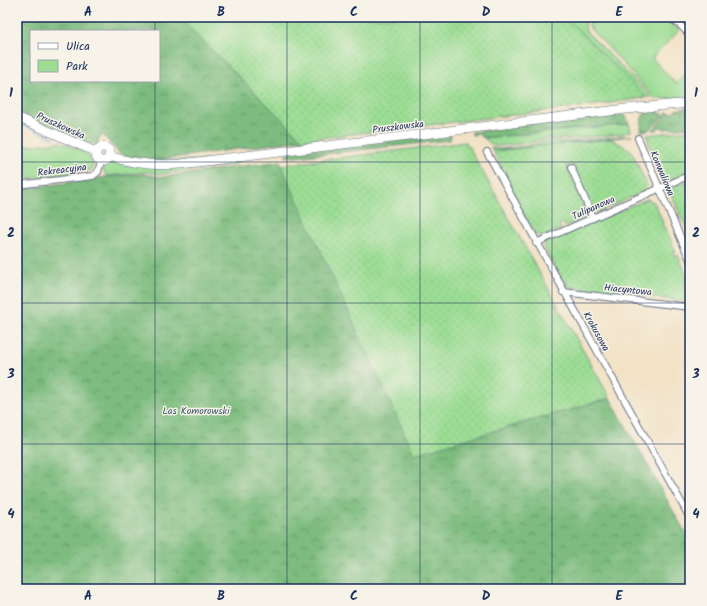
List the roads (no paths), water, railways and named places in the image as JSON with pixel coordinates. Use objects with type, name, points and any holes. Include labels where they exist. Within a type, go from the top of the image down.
[{"type":"street","points":[[668,17],[690,34]]},
{"type":"street","name":"Pruszkowska","points":[[17,117],[96,152],[97,158],[146,164],[181,164],[626,109],[690,103]]},
{"type":"street","name":"Konwaliowa","points":[[638,138],[658,189],[690,260]]},
{"type":"street","name":"Krokusowa","points":[[487,152],[563,292],[690,518]]},
{"type":"street","name":"Rekreacyjna","points":[[17,186],[93,176],[98,172],[105,159]]},
{"type":"street","points":[[571,167],[592,218]]},
{"type":"street","name":"Tulipanowa","points":[[536,243],[690,175]]},
{"type":"street","name":"Hiacyntowa","points":[[563,292],[690,307]]},
{"type":"waterway","points":[[17,122],[54,138]]},
{"type":"park label","name":"Las Komorowski","points":[[196,410]]}]
